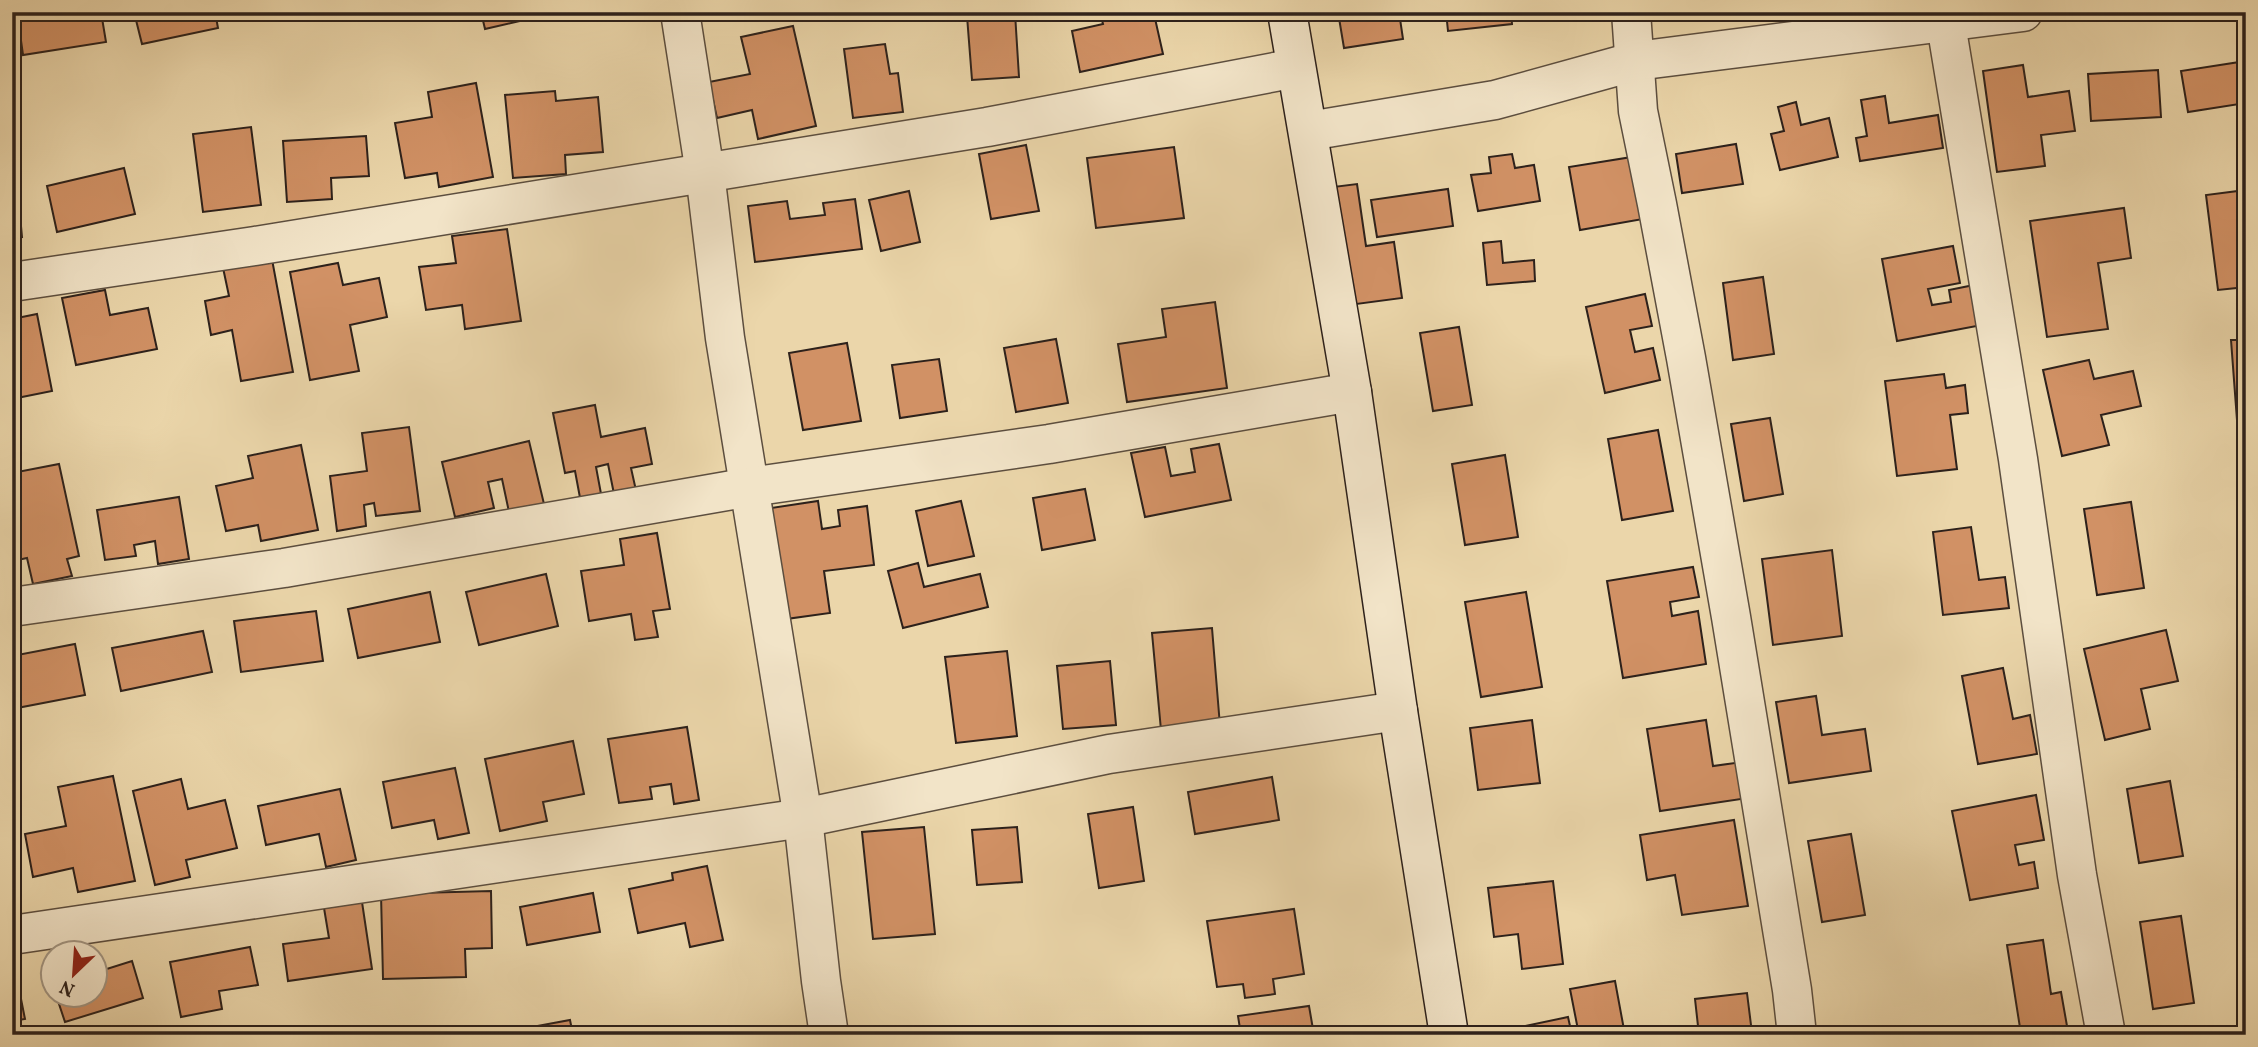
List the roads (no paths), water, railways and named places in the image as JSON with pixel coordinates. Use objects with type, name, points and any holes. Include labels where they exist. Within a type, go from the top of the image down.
[{"type":"street","points":[[680,12],[705,173],[725,338],[803,818],[821,981],[830,1035]]},
{"type":"street","points":[[1287,12],[1352,392],[1449,1035]]},
{"type":"street","points":[[1631,12],[1637,111],[1677,306],[1729,603],[1797,1035]]},
{"type":"street","points":[[1309,131],[1494,100],[1636,61],[1944,18],[2023,12]]},
{"type":"street","points":[[1944,18],[2018,458],[2077,875],[2106,1035]]},
{"type":"street","points":[[12,282],[255,246],[987,127],[1296,68]]},
{"type":"street","points":[[12,607],[284,568],[750,487],[1049,444],[1352,392]]},
{"type":"street","points":[[12,935],[803,818],[1109,754],[1398,711]]}]
